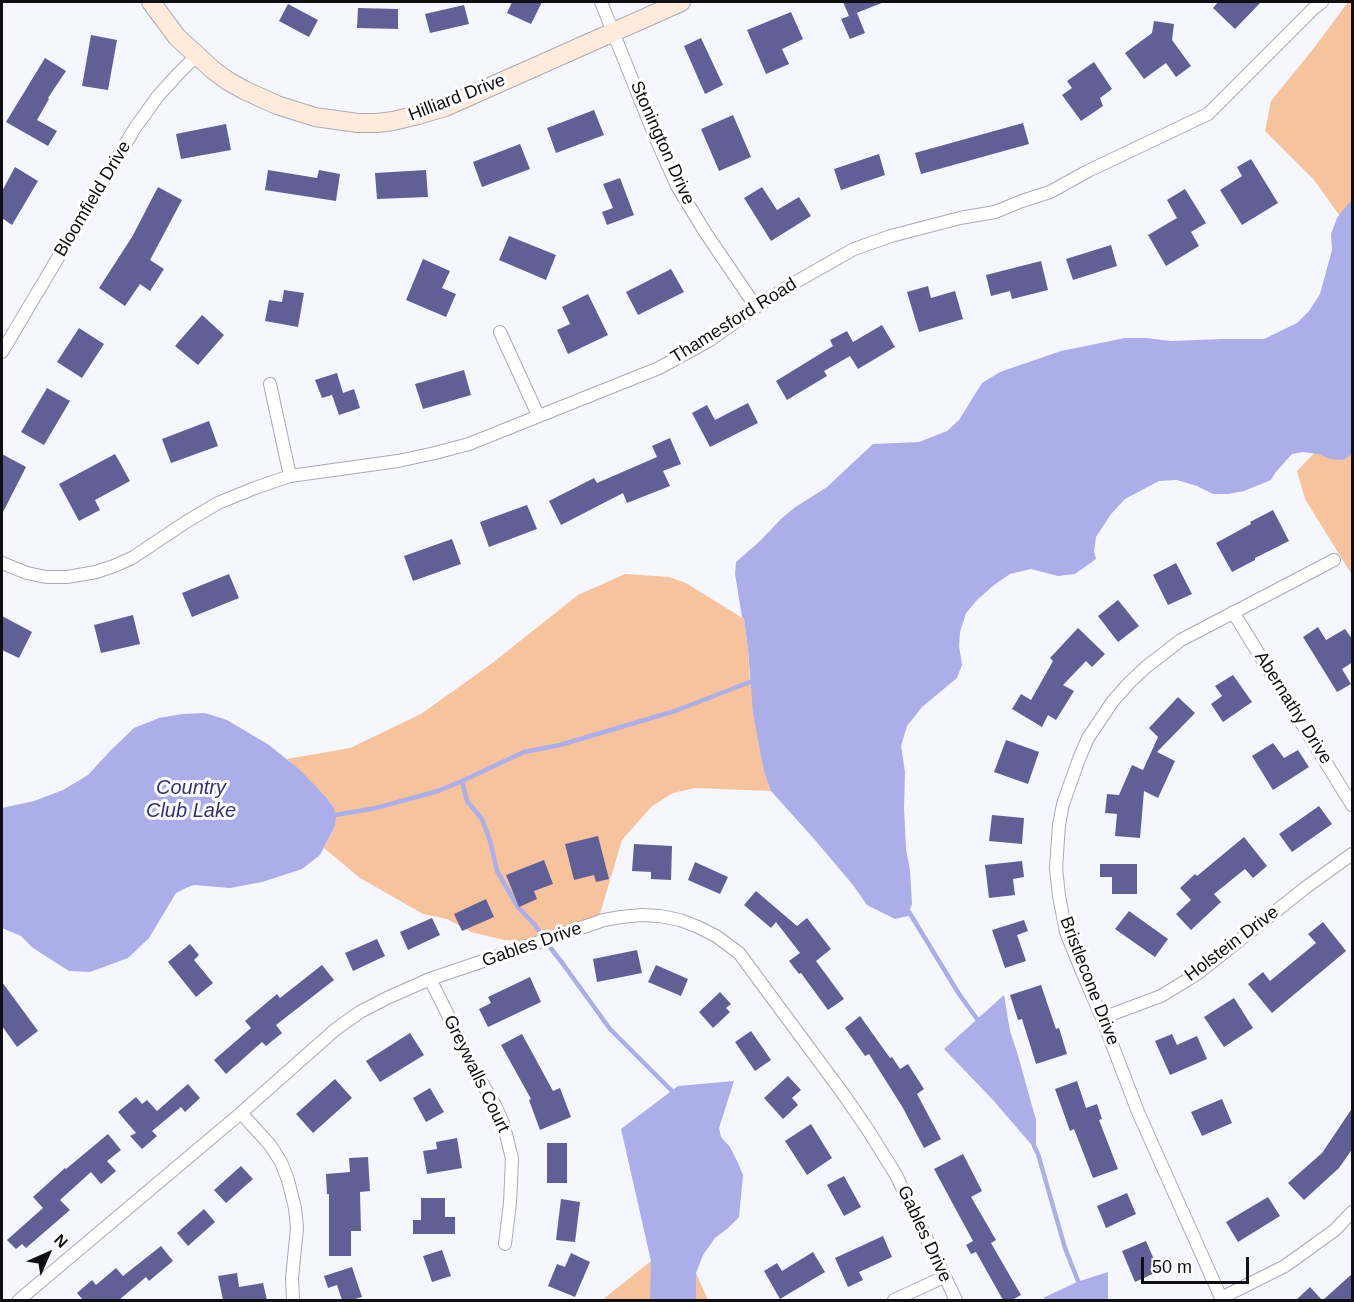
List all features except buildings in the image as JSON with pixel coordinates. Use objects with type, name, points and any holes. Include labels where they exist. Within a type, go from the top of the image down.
[{"type":"street","name":"Hilliard Drive","points":[[152,2],[177,37],[228,81],[277,105],[315,117],[358,123],[393,121],[445,107],[681,2]]},
{"type":"street","name":"Stonington Drive","points":[[601,2],[677,186],[756,307]]},
{"type":"street","name":"Thamesford Road","points":[[2,563],[27,573],[46,577],[67,577],[114,567],[218,503],[255,488],[290,476],[398,461],[469,444],[659,368],[710,340],[756,307],[854,249],[891,236],[960,218],[995,212],[1050,192],[1088,171],[1208,114],[1312,9],[1322,2]]},
{"type":"street","name":"Bloomfield Drive","points":[[2,352],[135,128],[158,96],[197,55]]},
{"type":"street","points":[[500,332],[538,416]]},
{"type":"street","points":[[270,384],[290,476]]},
{"type":"street","name":"Bristlecone Drive","points":[[1222,1299],[1138,1112],[1066,932],[1056,868],[1057,843],[1063,804],[1088,738],[1113,700],[1129,683],[1181,640],[1334,560]]},
{"type":"street","name":"Abernathy Drive","points":[[1233,612],[1353,805]]},
{"type":"street","name":"Holstein Drive","points":[[1102,1018],[1161,996],[1197,974],[1305,888],[1353,854]]},
{"type":"street","name":"Gables Drive","points":[[19,1300],[352,1017],[430,979],[604,920],[641,915],[680,920],[698,927],[716,936],[739,953],[749,965],[868,1130],[896,1175],[956,1300]]},
{"type":"street","name":"Greywalls Court","points":[[430,979],[470,1063],[503,1123],[512,1159],[505,1244]]},
{"type":"street","points":[[241,1113],[270,1145],[281,1162],[288,1180],[297,1228],[292,1278],[293,1300]]},
{"type":"street","points":[[1222,1299],[1285,1266],[1335,1230],[1353,1212]]},
{"type":"street","points":[[894,1300],[944,1278]]},
{"type":"shaded area","points":[[1348,2],[1352,2],[1352,233],[1314,180],[1265,131],[1271,101]]},
{"type":"shaded area","points":[[1352,414],[1352,575],[1305,499],[1297,471]]},
{"type":"shaded area","points":[[625,574],[669,577],[686,583],[744,619],[750,681],[764,772],[771,791],[695,788],[673,793],[652,806],[622,840],[600,914],[585,932],[546,942],[504,940],[471,932],[447,919],[423,914],[360,878],[324,848],[335,826],[334,808],[326,797],[287,759],[350,748],[421,714],[491,664],[578,595]]},
{"type":"shaded area","points":[[651,1261],[696,1273],[708,1300],[602,1300]]},
{"type":"water","points":[[1352,201],[1352,454],[1343,460],[1303,452],[1292,454],[1271,480],[1244,491],[1228,494],[1213,494],[1177,480],[1159,481],[1125,499],[1111,514],[1096,537],[1094,551],[1096,559],[1075,574],[1058,576],[1031,569],[1010,574],[977,600],[966,613],[960,632],[959,646],[962,665],[957,678],[922,707],[907,726],[901,746],[905,772],[906,849],[912,904],[908,916],[895,919],[867,905],[853,885],[771,791],[764,772],[753,713],[748,649],[735,574],[736,562],[781,519],[827,487],[873,444],[919,442],[947,431],[959,420],[982,383],[1000,372],[1061,351],[1125,338],[1171,341],[1264,339],[1297,323],[1309,311],[1320,294],[1332,250],[1331,234],[1337,218]]},
{"type":"water","name":"Country Club Lake","points":[[205,713],[227,720],[269,745],[300,770],[326,797],[334,808],[335,826],[320,855],[302,869],[262,882],[230,888],[194,885],[176,893],[149,938],[128,958],[90,972],[69,971],[33,948],[21,936],[2,928],[2,808],[34,801],[63,790],[88,775],[134,728],[159,718]]},
{"type":"water","points":[[1004,995],[1010,1031],[1036,1120],[1036,1150],[993,1100],[944,1049]]},
{"type":"water","points":[[734,1081],[719,1128],[721,1137],[730,1147],[743,1175],[739,1217],[715,1238],[703,1255],[696,1273],[696,1300],[650,1300],[651,1261],[621,1129],[678,1086]]},
{"type":"water","points":[[1108,1272],[1108,1300],[1047,1300],[1043,1298],[1077,1282]]},
{"type":"waterway","points":[[330,816],[376,808],[438,791],[524,752],[560,745],[675,711],[755,680]]},
{"type":"waterway","points":[[462,781],[467,801],[482,819],[497,871],[518,907],[535,925],[610,1029],[672,1091],[672,1095]]},
{"type":"waterway","points":[[906,910],[980,1023]]},
{"type":"waterway","points":[[1034,1146],[1065,1248],[1080,1286]]}]
